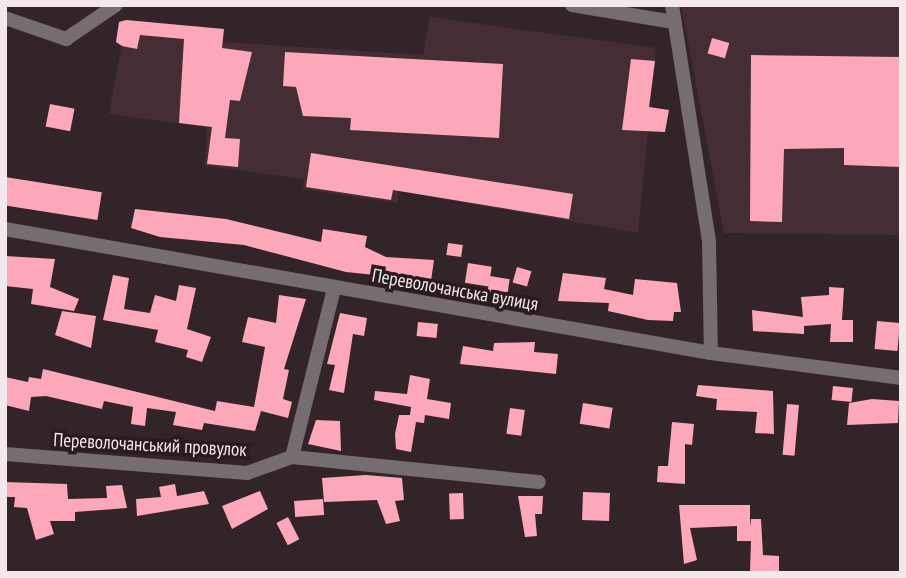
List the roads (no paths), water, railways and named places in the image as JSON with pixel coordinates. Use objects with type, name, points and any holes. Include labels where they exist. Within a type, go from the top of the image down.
[{"type":"street","points":[[5,18],[66,39],[116,5]]},
{"type":"street","points":[[572,5],[674,22]]},
{"type":"street","points":[[672,5],[709,242],[710,353]]},
{"type":"street","name":"Переволочанська вулиця","points":[[5,229],[334,289],[710,353],[901,378]]},
{"type":"street","points":[[292,457],[334,289]]},
{"type":"street","name":"Переволочанський провулок","points":[[5,454],[247,473],[292,457],[539,482]]}]
